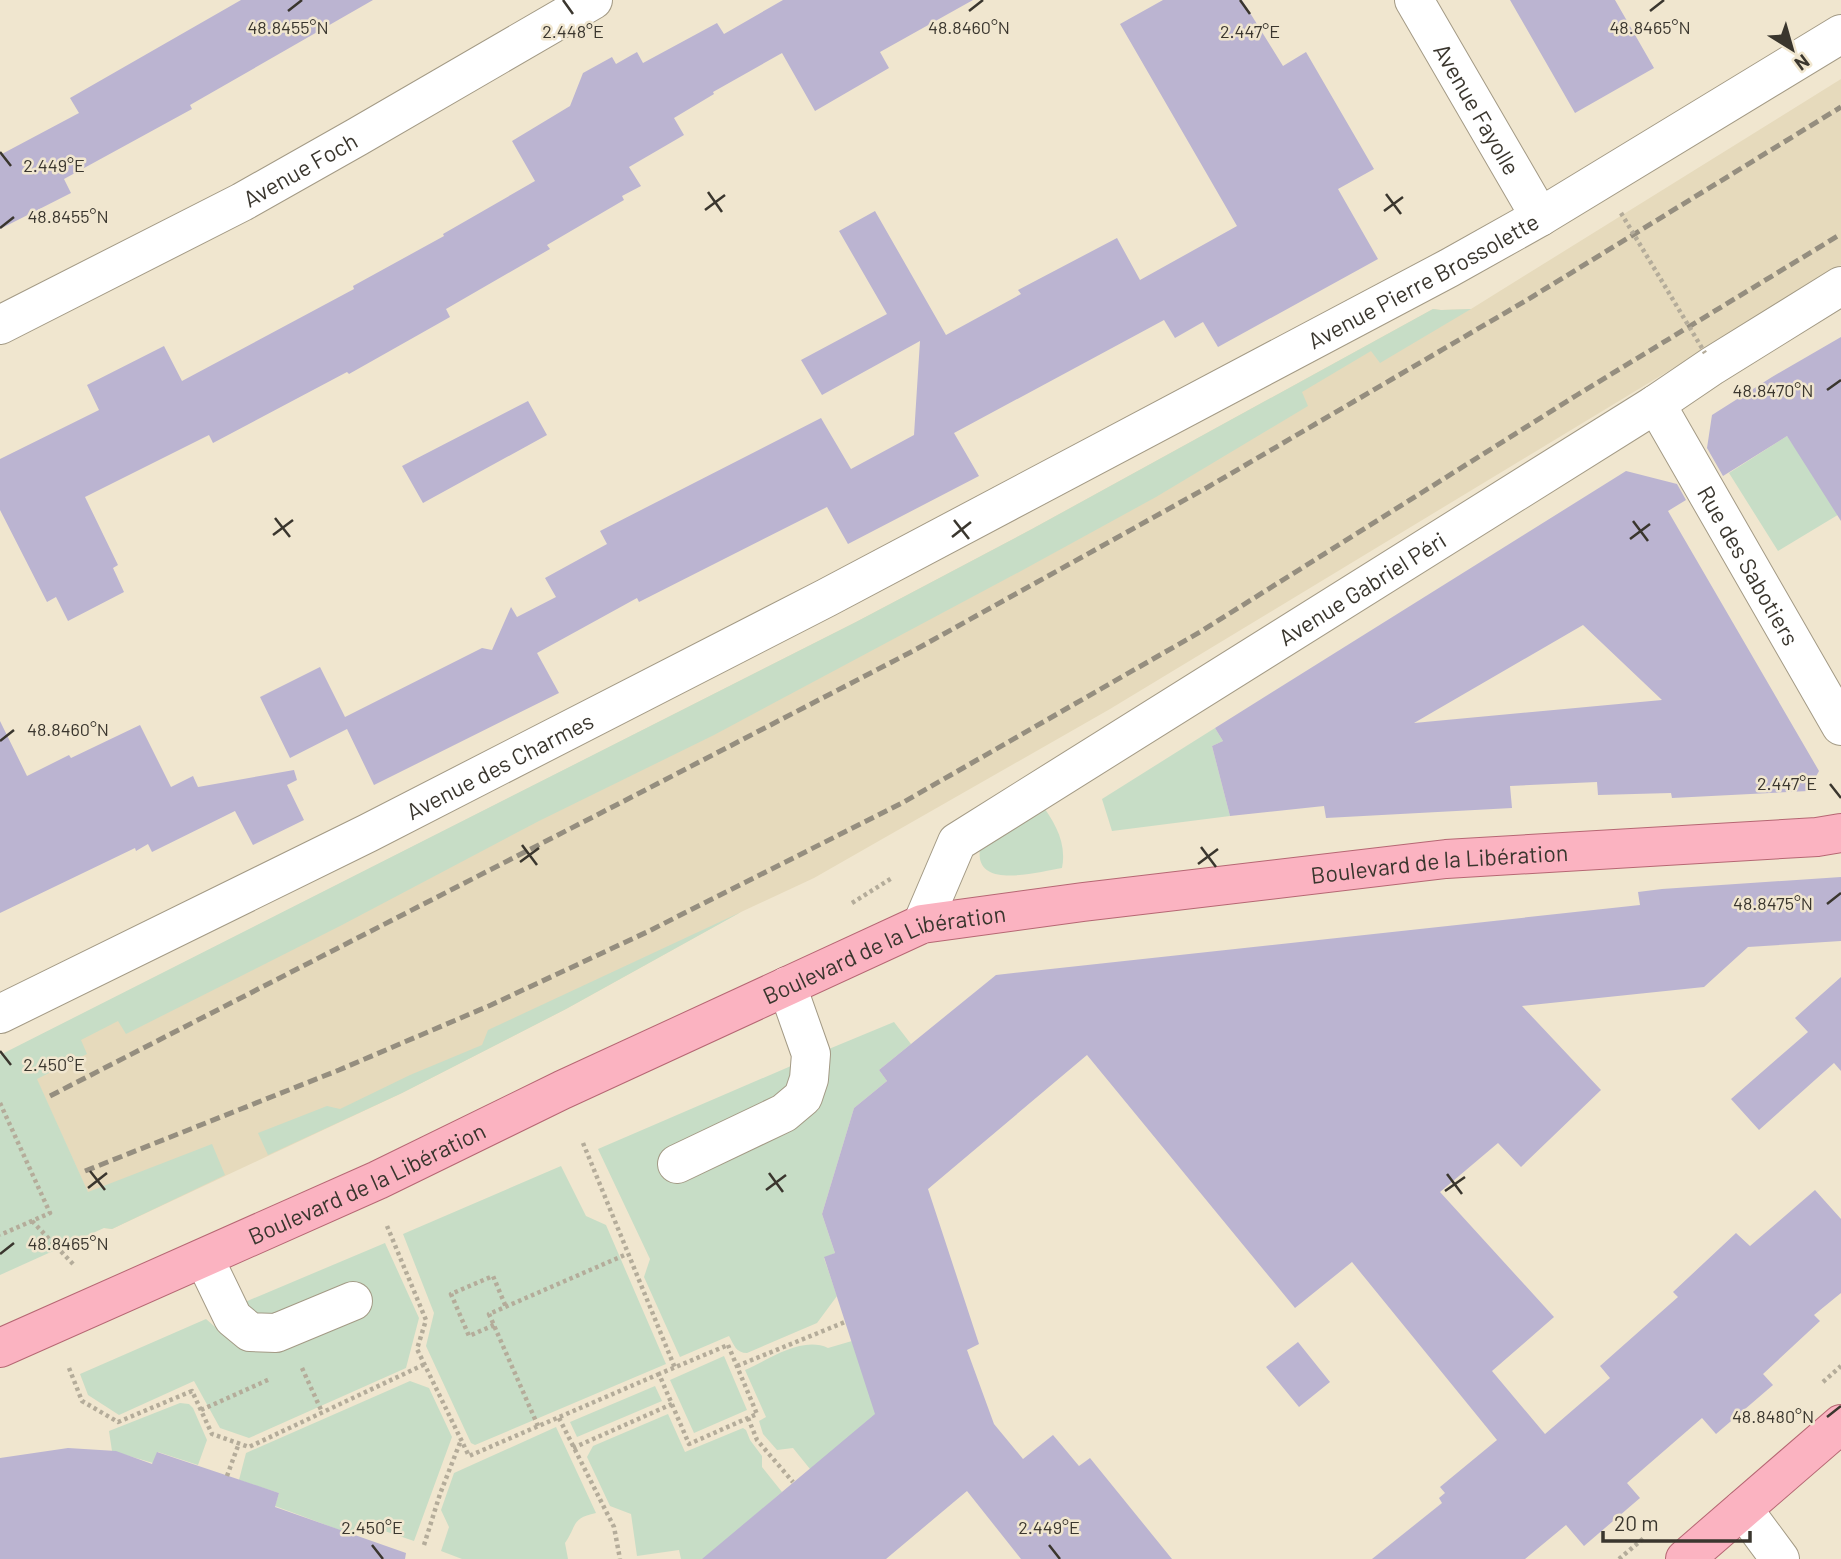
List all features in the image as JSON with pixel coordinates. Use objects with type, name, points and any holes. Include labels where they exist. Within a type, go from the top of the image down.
[{"type":"main road","name":"Boulevard de la Libération","points":[[0,1348],[378,1180],[562,1090],[922,924],[1446,859],[1817,837],[1841,833]]},
{"type":"main road","points":[[1685,1559],[1841,1424]]},
{"type":"street","name":"Avenue Foch","points":[[0,325],[242,202],[593,0]]},
{"type":"street","name":"Avenue Fayolle","points":[[1414,0],[1540,217]]},
{"type":"street","name":"Avenue Pierre Brossolette","points":[[996,508],[1540,217],[1841,34]]},
{"type":"street","name":"Avenue Gabriel Péri","points":[[922,924],[957,842],[1841,286]]},
{"type":"street","name":"Rue des Sabotiers","points":[[1656,404],[1841,726]]},
{"type":"street","name":"Avenue des Charmes","points":[[0,1014],[368,833],[827,598],[996,508]]},
{"type":"street","points":[[677,1164],[785,1113],[803,1097],[810,1079],[811,1054],[787,986]]},
{"type":"street","points":[[204,1258],[233,1318],[250,1332],[276,1333],[353,1301]]},
{"type":"street","points":[[1743,1508],[1780,1559]]},
{"type":"path","points":[[1621,213],[1705,353]]},
{"type":"path","points":[[0,1103],[50,1213],[0,1235]]},
{"type":"path","points":[[583,1143],[675,1368]]},
{"type":"path","points":[[32,1221],[73,1264]]},
{"type":"path","points":[[387,1226],[426,1320],[417,1349],[469,1456],[559,1418],[659,1374],[728,1345],[757,1414],[689,1444],[659,1374]]},
{"type":"path","points":[[538,1426],[489,1314],[627,1254]]},
{"type":"path","points":[[494,1325],[469,1336],[451,1294],[493,1276],[506,1307]]},
{"type":"path","points":[[737,1366],[845,1322]]},
{"type":"path","points":[[69,1368],[82,1401],[118,1422],[192,1391],[212,1434],[249,1447],[425,1364]]},
{"type":"path","points":[[301,1366],[322,1412]]},
{"type":"path","points":[[201,1410],[276,1377]]},
{"type":"path","points":[[573,1448],[672,1404]]},
{"type":"path","points":[[559,1418],[614,1527],[620,1559]]},
{"type":"path","points":[[748,1418],[757,1440],[793,1482]]},
{"type":"path","points":[[424,1545],[461,1439]]},
{"type":"path","points":[[227,1476],[239,1443]]},
{"type":"shaded area","points":[[1841,79],[1841,265],[1110,709],[814,878],[741,912],[566,1009],[402,1093],[112,1229],[104,1228],[21,1045],[856,622],[1032,529],[1433,309],[1471,309]]},
{"type":"green space","points":[[1433,309],[1471,309],[1380,363],[1371,351],[1302,392],[1308,406],[1156,497],[714,735],[539,821],[342,925],[126,1034],[118,1021],[81,1040],[87,1054],[37,1079],[88,1192],[212,1144],[225,1175],[112,1229],[104,1228],[0,1275],[0,1055],[856,622],[1032,529]]},
{"type":"green space","points":[[1787,436],[1841,513],[1778,551],[1729,473]]},
{"type":"green space","points":[[1215,728],[1223,741],[1212,746],[1230,816],[1112,831],[1102,799]]},
{"type":"green space","points":[[1040,802],[1061,841],[1062,868],[1008,876],[985,869],[980,859],[981,844]]},
{"type":"green space","points":[[741,912],[566,1009],[402,1093],[268,1155],[258,1133],[327,1106],[340,1109],[410,1075],[482,1045],[488,1030]]},
{"type":"green space","points":[[894,1022],[911,1044],[879,1070],[887,1081],[854,1108],[822,1214],[835,1253],[824,1258],[837,1296],[817,1323],[747,1353],[738,1350],[729,1336],[680,1357],[644,1277],[650,1259],[598,1149],[791,1066],[792,1082],[761,1141],[824,1051]]},
{"type":"green space","points":[[561,1166],[586,1216],[606,1225],[666,1364],[475,1445],[471,1443],[426,1346],[434,1313],[403,1234]]},
{"type":"green space","points":[[385,1243],[419,1318],[406,1368],[249,1438],[220,1428],[194,1381],[119,1415],[88,1395],[80,1374],[206,1319],[223,1334],[274,1351],[294,1346],[365,1316],[353,1288],[291,1313],[258,1315],[245,1302]]},
{"type":"green space","points":[[852,1341],[890,1419],[810,1469],[793,1448],[777,1450],[763,1434],[759,1421],[766,1417],[745,1370],[797,1347],[818,1345],[828,1348]]},
{"type":"green space","points":[[724,1356],[747,1410],[694,1433],[670,1380]]},
{"type":"green space","points":[[410,1381],[429,1388],[452,1437],[414,1541],[358,1522],[353,1535],[275,1506],[279,1493],[239,1480],[246,1453]]},
{"type":"green space","points":[[655,1386],[662,1401],[577,1437],[570,1422]]},
{"type":"green space","points":[[180,1403],[189,1404],[193,1408],[207,1440],[198,1465],[158,1452],[153,1463],[112,1451],[109,1431]]},
{"type":"green space","points":[[668,1414],[685,1452],[743,1428],[746,1430],[762,1456],[762,1467],[782,1492],[747,1522],[721,1556],[681,1559],[679,1550],[637,1556],[631,1514],[610,1506],[587,1457],[593,1446]]},
{"type":"green space","points":[[556,1427],[596,1513],[578,1520],[565,1543],[568,1559],[462,1559],[441,1551],[449,1527],[441,1510],[454,1473]]},
{"type":"building","points":[[241,0],[373,0],[190,105],[192,109],[64,179],[71,193],[0,229],[0,155],[79,113],[70,98]]},
{"type":"building","points":[[783,0],[973,0],[880,52],[889,68],[815,111],[782,53],[713,92],[714,94],[674,118],[684,135],[629,167],[641,186],[622,196],[624,200],[547,245],[550,249],[446,309],[450,317],[349,374],[347,372],[213,443],[209,435],[85,497],[118,565],[113,568],[124,592],[68,621],[56,597],[47,602],[0,510],[0,459],[99,410],[87,385],[164,346],[182,381],[354,289],[353,286],[444,236],[443,234],[535,181],[512,141],[570,106],[583,73],[612,57],[616,64],[637,52],[643,63],[717,23],[724,34]]},
{"type":"building","points":[[1163,0],[1242,0],[1283,66],[1306,52],[1374,169],[1338,189],[1378,259],[1218,347],[1203,322],[1175,338],[1164,320],[954,433],[979,476],[848,544],[827,507],[639,602],[637,598],[537,653],[559,693],[374,785],[347,729],[290,758],[260,697],[320,667],[345,717],[482,648],[492,650],[511,607],[517,617],[556,597],[545,578],[607,544],[600,531],[821,418],[851,469],[914,435],[920,341],[822,395],[801,360],[887,314],[839,231],[875,211],[946,335],[1021,294],[1018,290],[1117,238],[1140,280],[1237,226],[1120,24]]},
{"type":"building","points":[[1510,0],[1615,0],[1654,68],[1575,113]]},
{"type":"building","points":[[1841,337],[1841,521],[1787,436],[1723,476],[1707,448],[1712,415]]},
{"type":"building","points":[[528,401],[547,435],[423,503],[402,466]]},
{"type":"building","points":[[1626,471],[1677,484],[1686,500],[1668,511],[1819,771],[1808,791],[1672,798],[1671,793],[1598,795],[1597,782],[1510,786],[1512,808],[1326,818],[1324,806],[1230,816],[1212,746],[1223,741],[1215,728]],"holes":[[[1583,625],[1662,700],[1414,723]]]},
{"type":"building","points":[[0,721],[27,776],[140,725],[171,787],[193,776],[198,787],[294,770],[297,780],[287,785],[304,820],[253,845],[235,811],[152,852],[148,844],[136,851],[135,848],[0,913]]},
{"type":"building","points":[[1841,877],[1841,941],[1748,947],[1704,987],[1522,1006],[1601,1090],[1521,1167],[1498,1143],[1440,1192],[1554,1317],[1492,1371],[1545,1434],[1610,1378],[1600,1366],[1678,1297],[1673,1292],[1736,1233],[1750,1246],[1815,1190],[1841,1219],[1841,1293],[1814,1315],[1820,1321],[1763,1374],[1773,1385],[1716,1434],[1702,1418],[1627,1483],[1640,1498],[1584,1546],[1566,1525],[1525,1559],[1372,1559],[1442,1503],[1439,1498],[1445,1493],[1440,1487],[1497,1440],[1352,1262],[1295,1308],[1087,1055],[928,1189],[979,1344],[967,1350],[994,1424],[1023,1459],[1053,1435],[1079,1466],[1090,1458],[1172,1559],[1021,1559],[967,1491],[886,1559],[702,1559],[875,1414],[824,1257],[835,1253],[822,1214],[854,1108],[887,1081],[879,1070],[996,975],[1640,905],[1638,892],[1662,889]]},
{"type":"building","points":[[1841,977],[1841,1071],[1834,1063],[1759,1130],[1731,1099],[1808,1032],[1795,1018]]},
{"type":"building","points":[[1298,1342],[1330,1382],[1299,1407],[1266,1367]]},
{"type":"building","points":[[68,1448],[116,1451],[152,1464],[157,1452],[279,1493],[275,1507],[406,1553],[405,1559],[0,1559],[0,1458]]},
{"type":"railway","points":[[50,1096],[913,651],[1208,487],[1527,300],[1841,107]]},
{"type":"railway","points":[[85,1171],[339,1070],[491,1005],[647,932],[902,803],[1200,632],[1577,395],[1841,234]]}]
